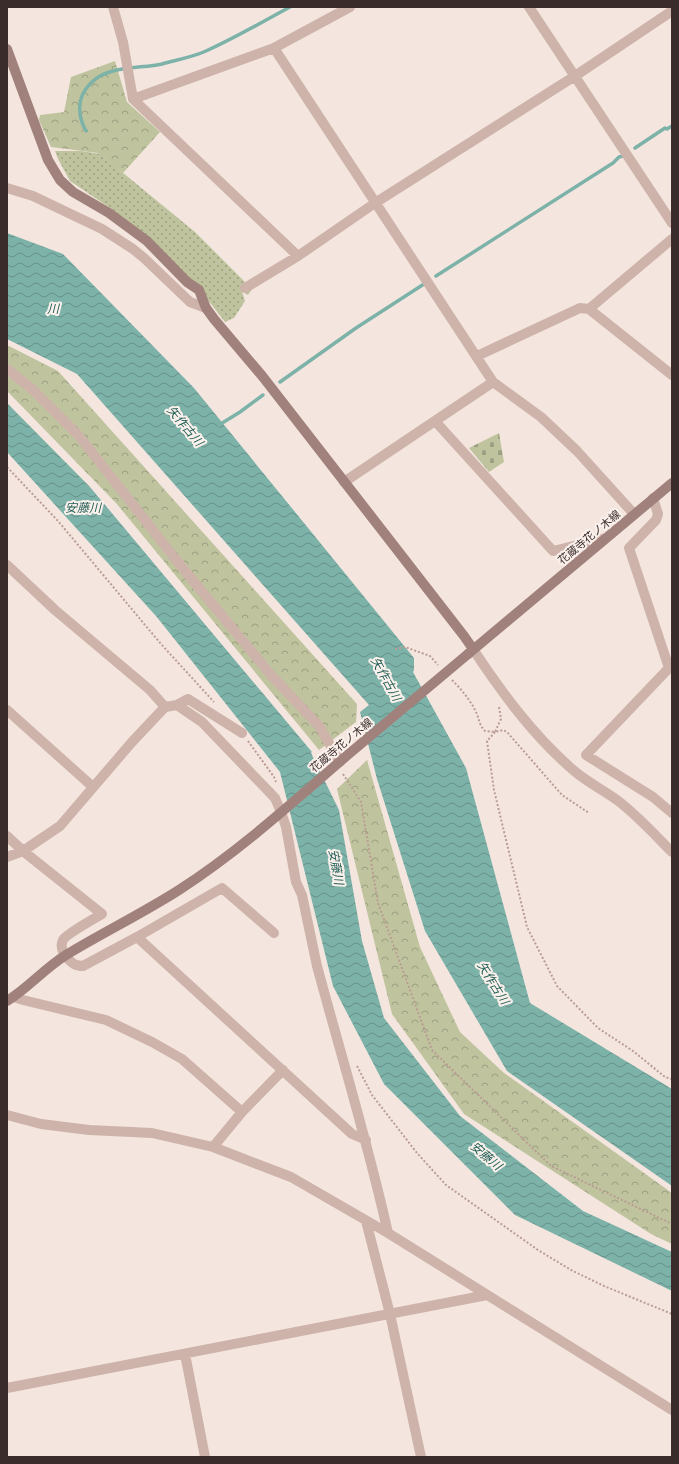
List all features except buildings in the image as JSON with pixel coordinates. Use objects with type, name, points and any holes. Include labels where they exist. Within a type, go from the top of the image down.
[{"type":"main road","points":[[7,49],[48,160],[60,180],[73,192],[109,213],[147,241],[187,282],[199,290],[206,308],[263,377],[344,482],[471,652]]},
{"type":"main road","name":"花蔵寺花ノ木線","points":[[11,999],[65,956],[135,917],[180,889],[222,860],[672,483]]},
{"type":"street","points":[[112,7],[123,42],[133,99],[298,256]]},
{"type":"street","points":[[133,99],[274,48],[350,7]]},
{"type":"street","points":[[529,7],[672,223]]},
{"type":"street","points":[[245,288],[298,256],[375,203],[576,76],[672,11]]},
{"type":"street","points":[[274,48],[493,382],[541,417],[577,451],[634,514]]},
{"type":"street","points":[[7,188],[33,196],[102,230],[133,249],[190,302],[206,308]]},
{"type":"street","points":[[589,309],[672,239]]},
{"type":"street","points":[[477,356],[580,308],[589,309],[672,375]]},
{"type":"street","points":[[7,369],[32,389],[79,436],[181,566],[241,639],[271,675],[319,726],[340,761]]},
{"type":"street","points":[[344,482],[493,382]]},
{"type":"street","points":[[435,421],[553,551],[606,538]]},
{"type":"street","points":[[653,498],[658,514],[656,520],[629,548],[669,668],[586,755],[653,797],[672,814]]},
{"type":"street","points":[[9,572],[150,690],[165,707]]},
{"type":"street","points":[[471,652],[532,729],[555,754],[573,771],[599,787],[635,815],[672,852]]},
{"type":"street","points":[[8,855],[23,851],[60,826],[132,742],[165,707],[177,705],[188,699],[242,733]]},
{"type":"street","points":[[177,705],[202,722],[284,809],[296,882],[302,895],[317,966],[366,1140],[388,1233]]},
{"type":"street","points":[[7,710],[93,787]]},
{"type":"street","points":[[7,836],[23,851],[102,914],[68,935],[63,940],[62,950],[65,956],[73,964],[78,966],[83,966],[137,937],[222,888],[274,933]]},
{"type":"street","points":[[137,937],[352,1134],[366,1140]]},
{"type":"street","points":[[11,999],[23,1000],[106,1020],[152,1042],[182,1059],[242,1112]]},
{"type":"street","points":[[213,1147],[242,1112],[283,1070]]},
{"type":"street","points":[[7,1115],[41,1124],[88,1130],[152,1133],[213,1147],[291,1176],[388,1233],[672,1410]]},
{"type":"street","points":[[366,1221],[390,1314],[421,1457]]},
{"type":"street","points":[[7,1388],[487,1295]]},
{"type":"street","points":[[185,1354],[205,1457]]},
{"type":"path","points":[[7,467],[58,520],[161,644],[215,703]]},
{"type":"path","points":[[396,649],[405,647],[430,656],[438,665]]},
{"type":"path","points":[[449,676],[464,693],[486,731],[495,732],[503,730],[507,732],[562,795],[589,813]]},
{"type":"path","points":[[499,706],[501,719],[495,732],[487,742],[494,790],[527,927],[557,986],[598,1028],[633,1050],[665,1077],[672,1079]]},
{"type":"path","points":[[242,733],[274,777],[276,783]]},
{"type":"path","points":[[340,761],[361,802],[378,903],[432,1050],[551,1166],[672,1224]]},
{"type":"path","points":[[355,1063],[372,1095],[417,1152],[446,1184],[538,1250],[571,1270],[604,1286],[672,1314]]},
{"type":"green space","points":[[115,61],[127,102],[160,132],[123,173],[98,153],[51,147],[39,120],[40,115],[64,112],[71,77]]},
{"type":"green space","points":[[55,151],[81,151],[100,154],[195,232],[252,289],[248,295],[242,291],[245,301],[234,318],[225,322],[208,300],[171,261],[113,210],[70,181]]},
{"type":"green space","points":[[7,345],[58,371],[357,704],[356,722],[319,750],[116,503],[7,391]]},
{"type":"green space","points":[[499,433],[504,462],[489,472],[469,448]]},
{"type":"green space","points":[[367,760],[420,947],[460,1032],[504,1073],[672,1193],[672,1244],[651,1234],[464,1114],[392,1014],[337,789]]},
{"type":"water","points":[[7,233],[63,254],[194,388],[414,658],[413,672],[466,768],[530,1003],[672,1089],[672,1186],[507,1071],[425,931],[377,779],[360,712],[369,705],[77,374],[7,339]]},
{"type":"water","name":"安藤川","points":[[7,403],[90,487],[312,752],[311,753],[339,810],[362,941],[384,1018],[460,1116],[583,1211],[672,1252],[672,1291],[515,1215],[384,1084],[333,986],[280,772],[156,616],[7,452]]},
{"type":"waterway","points":[[86,131],[80,113],[81,100],[86,89],[97,78],[114,71],[153,66],[201,53],[290,7]]},
{"type":"waterway","points":[[635,148],[665,128],[667,129],[672,126]]},
{"type":"waterway","points":[[436,276],[613,163],[619,157],[623,156]]},
{"type":"waterway","points":[[280,382],[356,328],[424,284]]},
{"type":"waterway","points":[[219,425],[263,395]]},
{"type":"water label","name":"川","points":[[53,309]]},
{"type":"water label","name":"矢作古川","points":[[185,426]]},
{"type":"water label","name":"矢作古川","points":[[386,679]]},
{"type":"water label","name":"矢作古川","points":[[493,983]]}]
